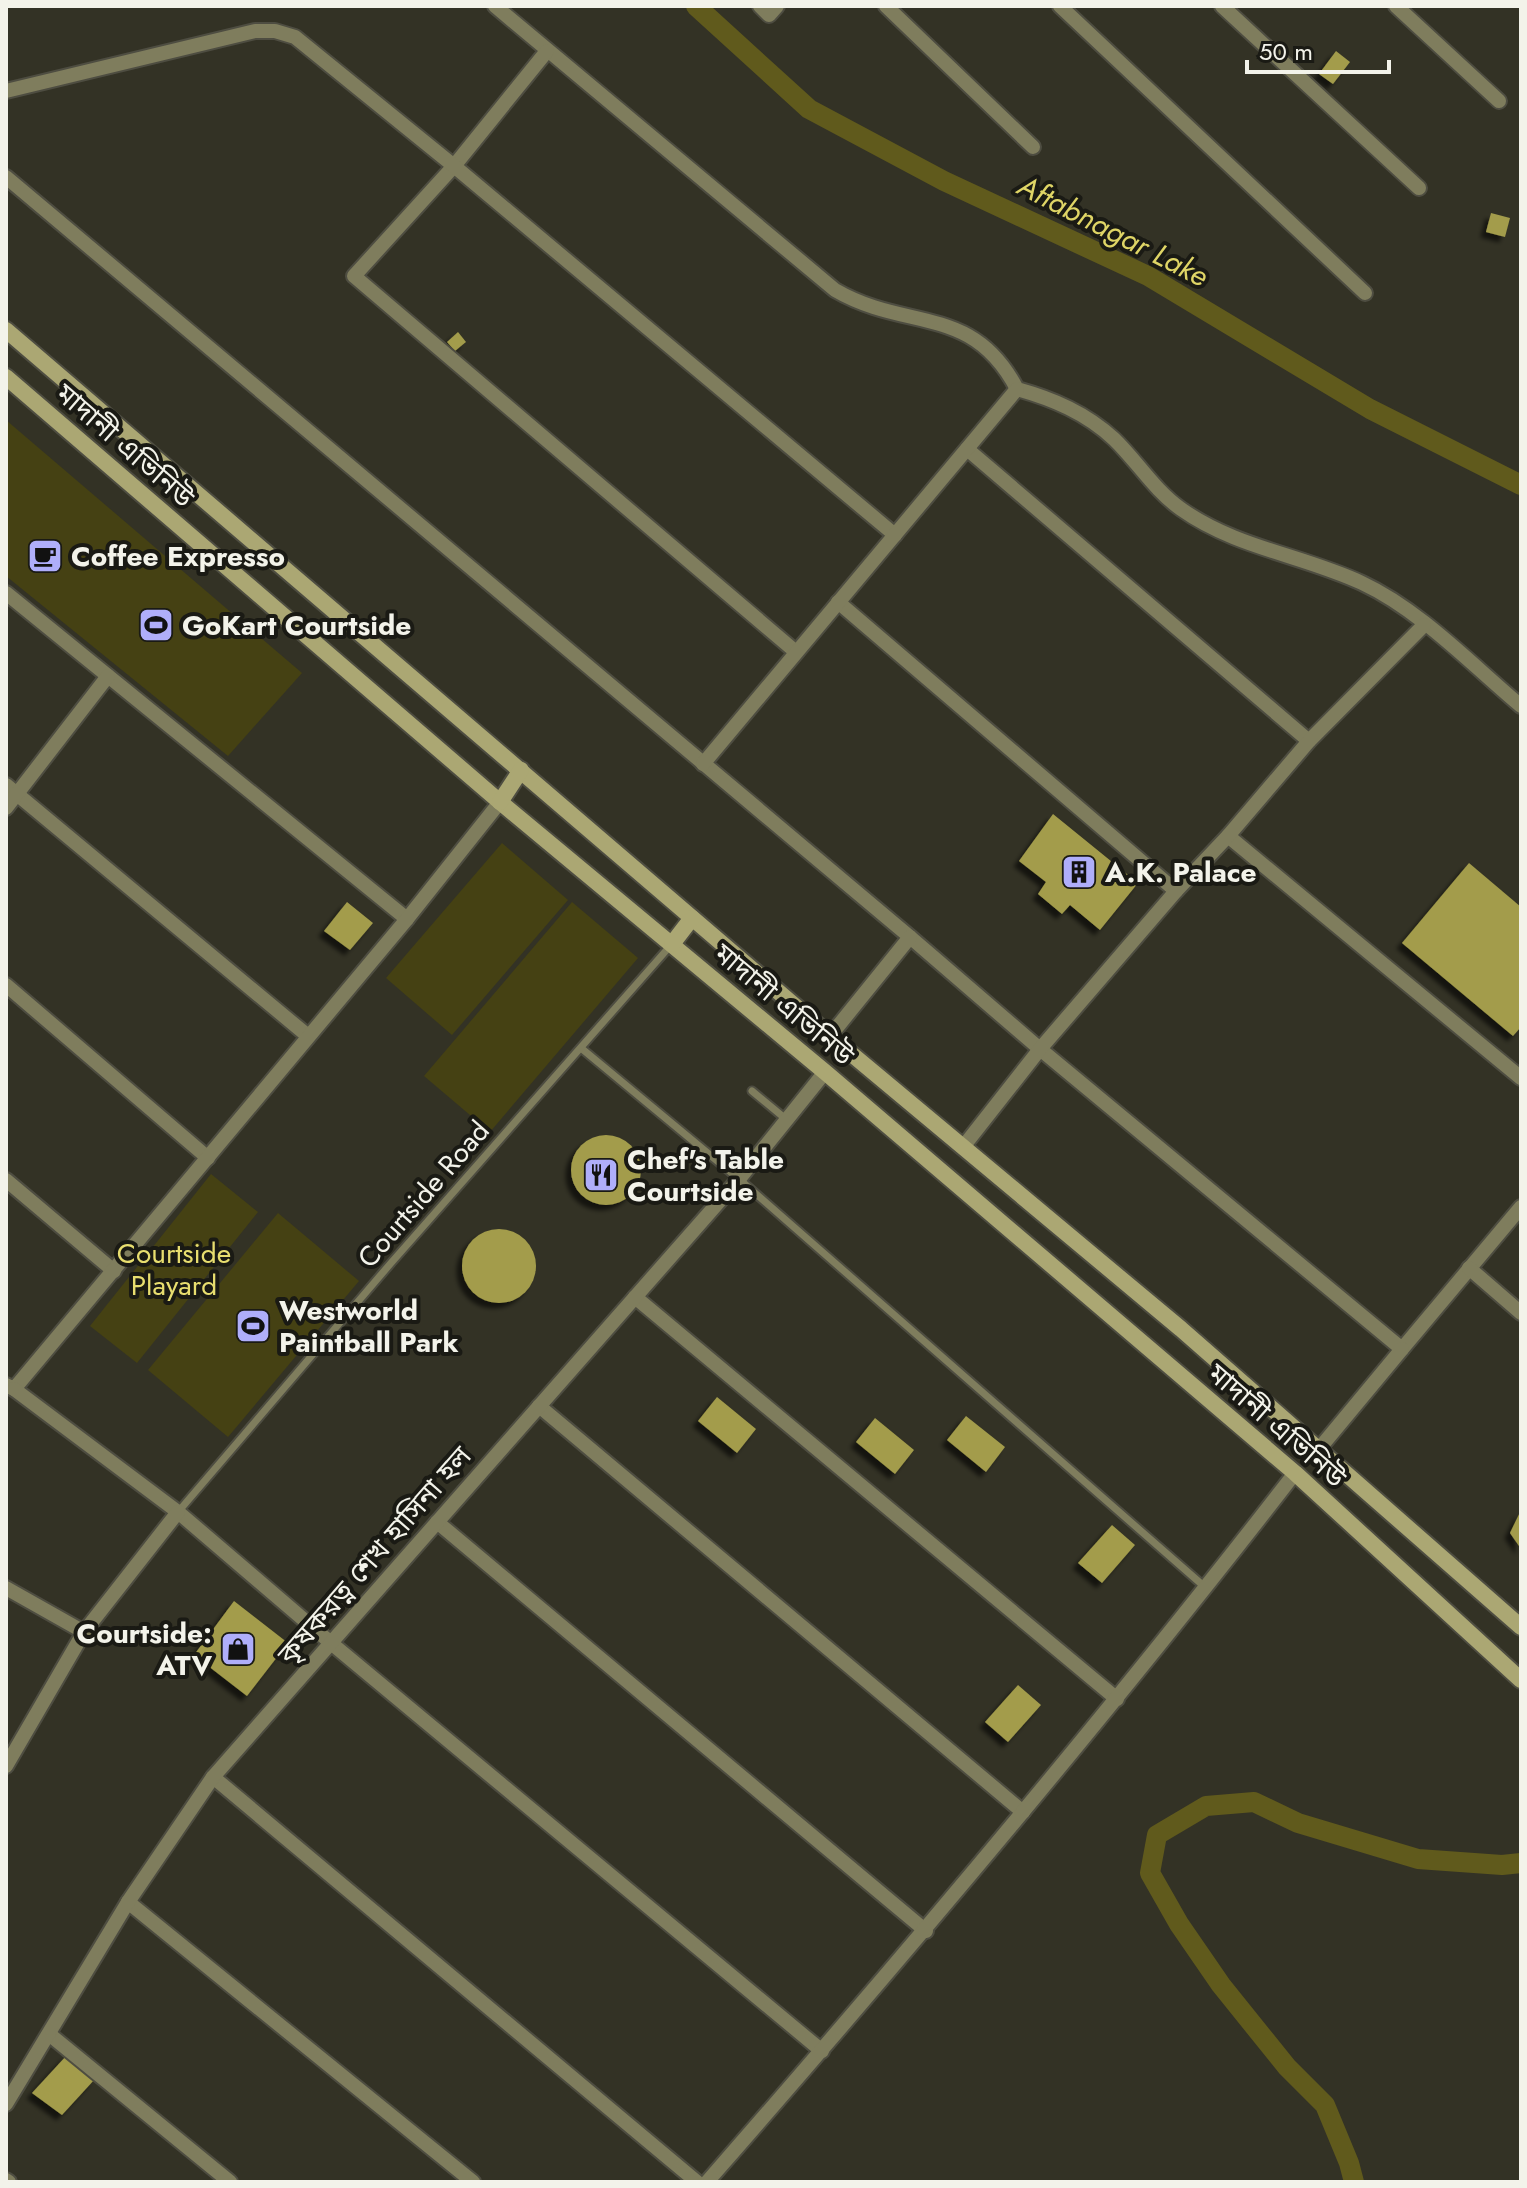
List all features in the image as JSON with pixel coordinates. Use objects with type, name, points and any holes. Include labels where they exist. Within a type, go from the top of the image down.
[{"type":"main road","name":"মাদানী এভিনিউ","points":[[6,330],[830,1036],[1181,1329],[1521,1627]]},
{"type":"main road","name":"মাদানী এভিনিউ","points":[[6,377],[500,802],[825,1072],[1295,1473],[1521,1680]]},
{"type":"main road","points":[[500,802],[521,770]]},
{"type":"main road","points":[[672,944],[692,918]]},
{"type":"street","points":[[495,6],[835,290],[857,303],[880,311],[937,322],[966,333],[989,349],[1006,367],[1017,389],[1064,404],[1114,439],[1161,493],[1181,509],[1221,534],[1362,583],[1400,605],[1521,706]]},
{"type":"street","points":[[760,6],[769,15],[777,6]]},
{"type":"street","points":[[886,6],[1033,147]]},
{"type":"street","points":[[1060,6],[1365,293]]},
{"type":"street","points":[[1222,6],[1419,188]]},
{"type":"street","points":[[1396,6],[1499,101]]},
{"type":"street","points":[[6,91],[255,31],[275,31],[295,37],[895,535]]},
{"type":"street","points":[[547,51],[454,166],[354,276],[796,652]]},
{"type":"street","points":[[6,177],[1040,1049],[1402,1349]]},
{"type":"street","points":[[703,764],[1017,389]]},
{"type":"street","points":[[967,449],[1309,741]]},
{"type":"street","points":[[6,593],[407,919]]},
{"type":"street","points":[[838,602],[1176,891]]},
{"type":"street","points":[[963,1147],[1040,1049],[1176,891],[1228,836],[1309,741],[1424,625]]},
{"type":"street","points":[[6,808],[11,790],[108,676]]},
{"type":"street","points":[[11,790],[308,1036]]},
{"type":"street","points":[[500,802],[407,919],[114,1271],[10,1387],[178,1512],[822,2051]]},
{"type":"street","points":[[1228,836],[1521,1078]]},
{"type":"street","points":[[830,1036],[910,937]]},
{"type":"street","points":[[6,985],[208,1158]]},
{"type":"street","name":"কৃষকরত্ন শেখ হাসিনা হল","points":[[6,2104],[128,1902],[213,1777],[739,1179],[825,1072]]},
{"type":"street","points":[[6,1180],[114,1271]]},
{"type":"street","points":[[1319,1449],[1521,1207]]},
{"type":"street","points":[[1469,1268],[1521,1313]]},
{"type":"street","points":[[635,1297],[1117,1699]]},
{"type":"street","points":[[539,1406],[1023,1812]]},
{"type":"street","points":[[707,2182],[926,1931],[1117,1699],[1295,1473]]},
{"type":"street","points":[[6,1766],[84,1632],[178,1512]]},
{"type":"street","points":[[437,1522],[926,1931]]},
{"type":"street","points":[[6,1588],[84,1632]]},
{"type":"street","points":[[213,1777],[697,2182]]},
{"type":"street","points":[[128,1902],[473,2182]]},
{"type":"street","points":[[49,2034],[230,2182]]},
{"type":"lane","name":"Courtside Road","points":[[178,1512],[391,1263],[672,944]]},
{"type":"lane","points":[[581,1048],[739,1179],[1206,1588]]},
{"type":"lane","points":[[752,1091],[787,1120]]},
{"type":"green space","name":"GoKart Courtside","points":[[6,420],[302,673],[228,756],[6,576]]},
{"type":"green space","points":[[502,843],[568,900],[452,1035],[386,978]]},
{"type":"green space","points":[[572,902],[638,958],[490,1132],[424,1076]]},
{"type":"green space","name":"Courtside Playard","points":[[211,1174],[258,1212],[137,1363],[90,1326]]},
{"type":"green space","name":"Westworld Paintball Park","points":[[278,1213],[359,1281],[228,1437],[148,1370]]},
{"type":"building","points":[[1336,51],[1350,62],[1333,84],[1319,74]]},
{"type":"building","points":[[1491,213],[1510,218],[1505,237],[1486,232]]},
{"type":"building","points":[[458,332],[466,342],[455,351],[447,342]]},
{"type":"building","name":"A.K. Palace","points":[[1053,814],[1138,883],[1100,930],[1070,905],[1062,914],[1038,894],[1046,882],[1019,861]]},
{"type":"building","points":[[1469,863],[1521,907],[1521,1027],[1513,1036],[1402,943]]},
{"type":"building","points":[[347,902],[373,923],[350,950],[324,931]]},
{"type":"building","points":[[606,1135],[631,1145],[641,1170],[631,1195],[606,1205],[581,1195],[571,1170],[581,1145]]},
{"type":"building","points":[[499,1229],[520,1235],[530,1245],[536,1266],[530,1287],[520,1297],[499,1303],[478,1297],[468,1287],[462,1266],[468,1245],[478,1235]]},
{"type":"building","points":[[717,1397],[756,1429],[737,1453],[698,1421]]},
{"type":"building","points":[[966,1416],[1005,1447],[986,1472],[947,1440]]},
{"type":"building","points":[[875,1418],[914,1450],[895,1474],[856,1442]]},
{"type":"building","points":[[1521,1510],[1521,1549],[1510,1533]]},
{"type":"building","points":[[1112,1525],[1135,1545],[1102,1583],[1078,1563]]},
{"type":"building","points":[[234,1601],[288,1643],[247,1696],[194,1655]]},
{"type":"building","points":[[1018,1685],[1041,1705],[1008,1742],[985,1722]]},
{"type":"building","points":[[67,2055],[95,2079],[62,2115],[32,2093]]},
{"type":"waterway","name":"Aftabnagar Lake","points":[[696,6],[809,109],[944,181],[1148,276],[1370,409],[1521,485]]},
{"type":"waterway","points":[[1354,2182],[1325,2105],[1287,2067],[1221,1985],[1179,1924],[1150,1873],[1157,1835],[1206,1806],[1254,1802],[1298,1823],[1418,1859],[1502,1865],[1521,1863]]},
{"type":"place","name":"Coffee Expresso","points":[[45,556]]},
{"type":"place","name":"GoKart Courtside","points":[[156,625]]},
{"type":"place","name":"A.K. Palace","points":[[1079,872]]},
{"type":"place","name":"Chef's Table Courtside","points":[[601,1175]]},
{"type":"place","name":"Westworld Paintball Park","points":[[253,1326]]},
{"type":"place","name":"Courtside: ATV","points":[[238,1649]]}]
